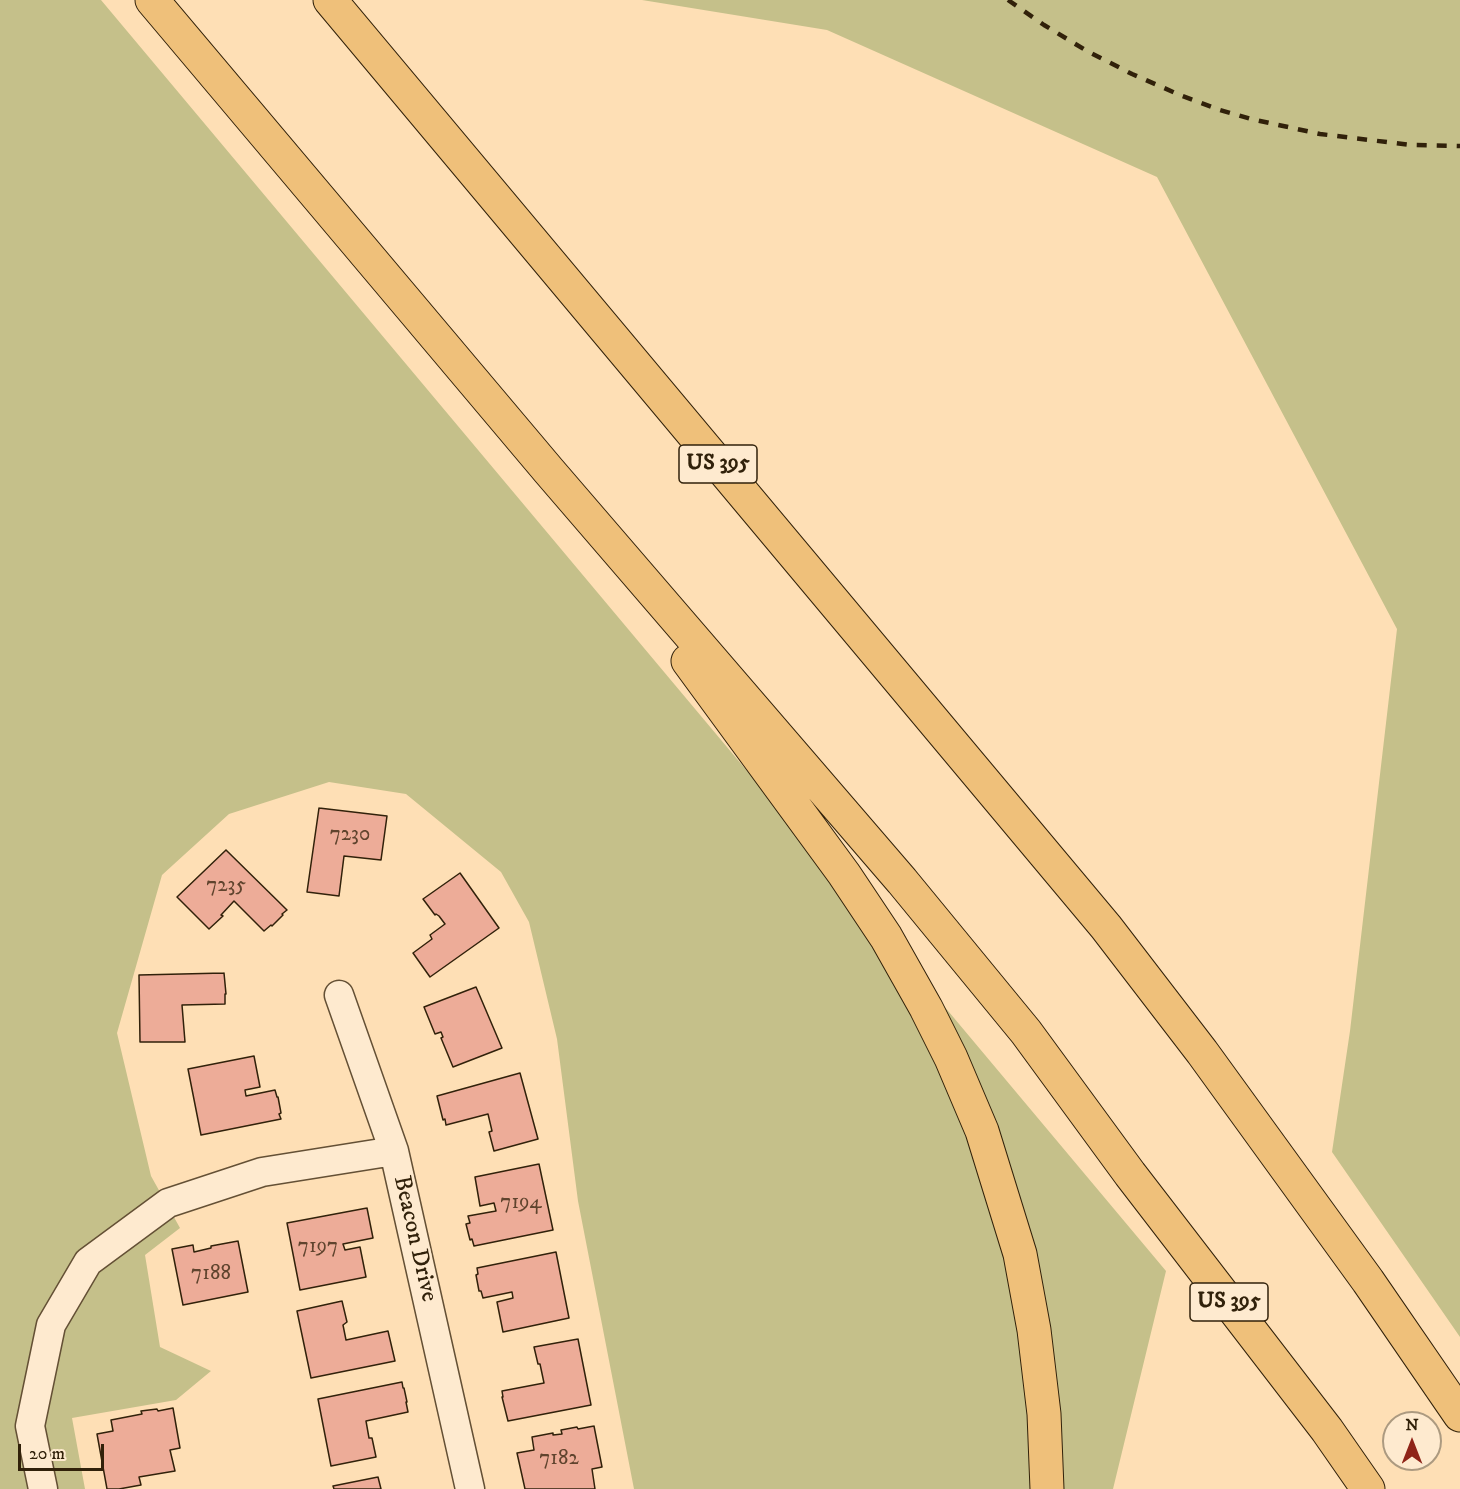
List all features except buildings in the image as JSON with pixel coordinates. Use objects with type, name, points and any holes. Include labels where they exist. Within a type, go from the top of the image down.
[{"type":"highway","name":"US 395","points":[[152,0],[549,471],[902,881],[1026,1032],[1130,1174],[1327,1430],[1368,1489]]},
{"type":"highway","name":"US 395","points":[[330,0],[1106,927],[1202,1052],[1368,1281],[1460,1415]]},
{"type":"highway","points":[[549,471],[844,874],[886,937],[951,1058],[982,1131],[1020,1254],[1034,1330],[1044,1414],[1047,1489]]},
{"type":"street","name":"Beacon Drive","points":[[339,995],[393,1150],[470,1489]]},
{"type":"street","points":[[43,1489],[30,1426],[51,1325],[88,1263],[168,1203],[262,1172],[393,1150]]},
{"type":"shaded area","points":[[0,0],[101,0],[1166,1271],[1113,1489],[634,1489],[578,1201],[557,1039],[529,922],[501,872],[406,794],[329,782],[229,814],[162,875],[117,1033],[151,1176],[180,1228],[145,1255],[160,1347],[211,1371],[176,1400],[72,1418],[85,1489],[0,1489]]},
{"type":"shaded area","points":[[642,0],[1460,0],[1460,1337],[1332,1152],[1350,1031],[1397,629],[1157,177],[827,30]]},
{"type":"railway","points":[[1008,0],[1087,51],[1132,74],[1220,110],[1320,134],[1411,145],[1460,146]]}]
